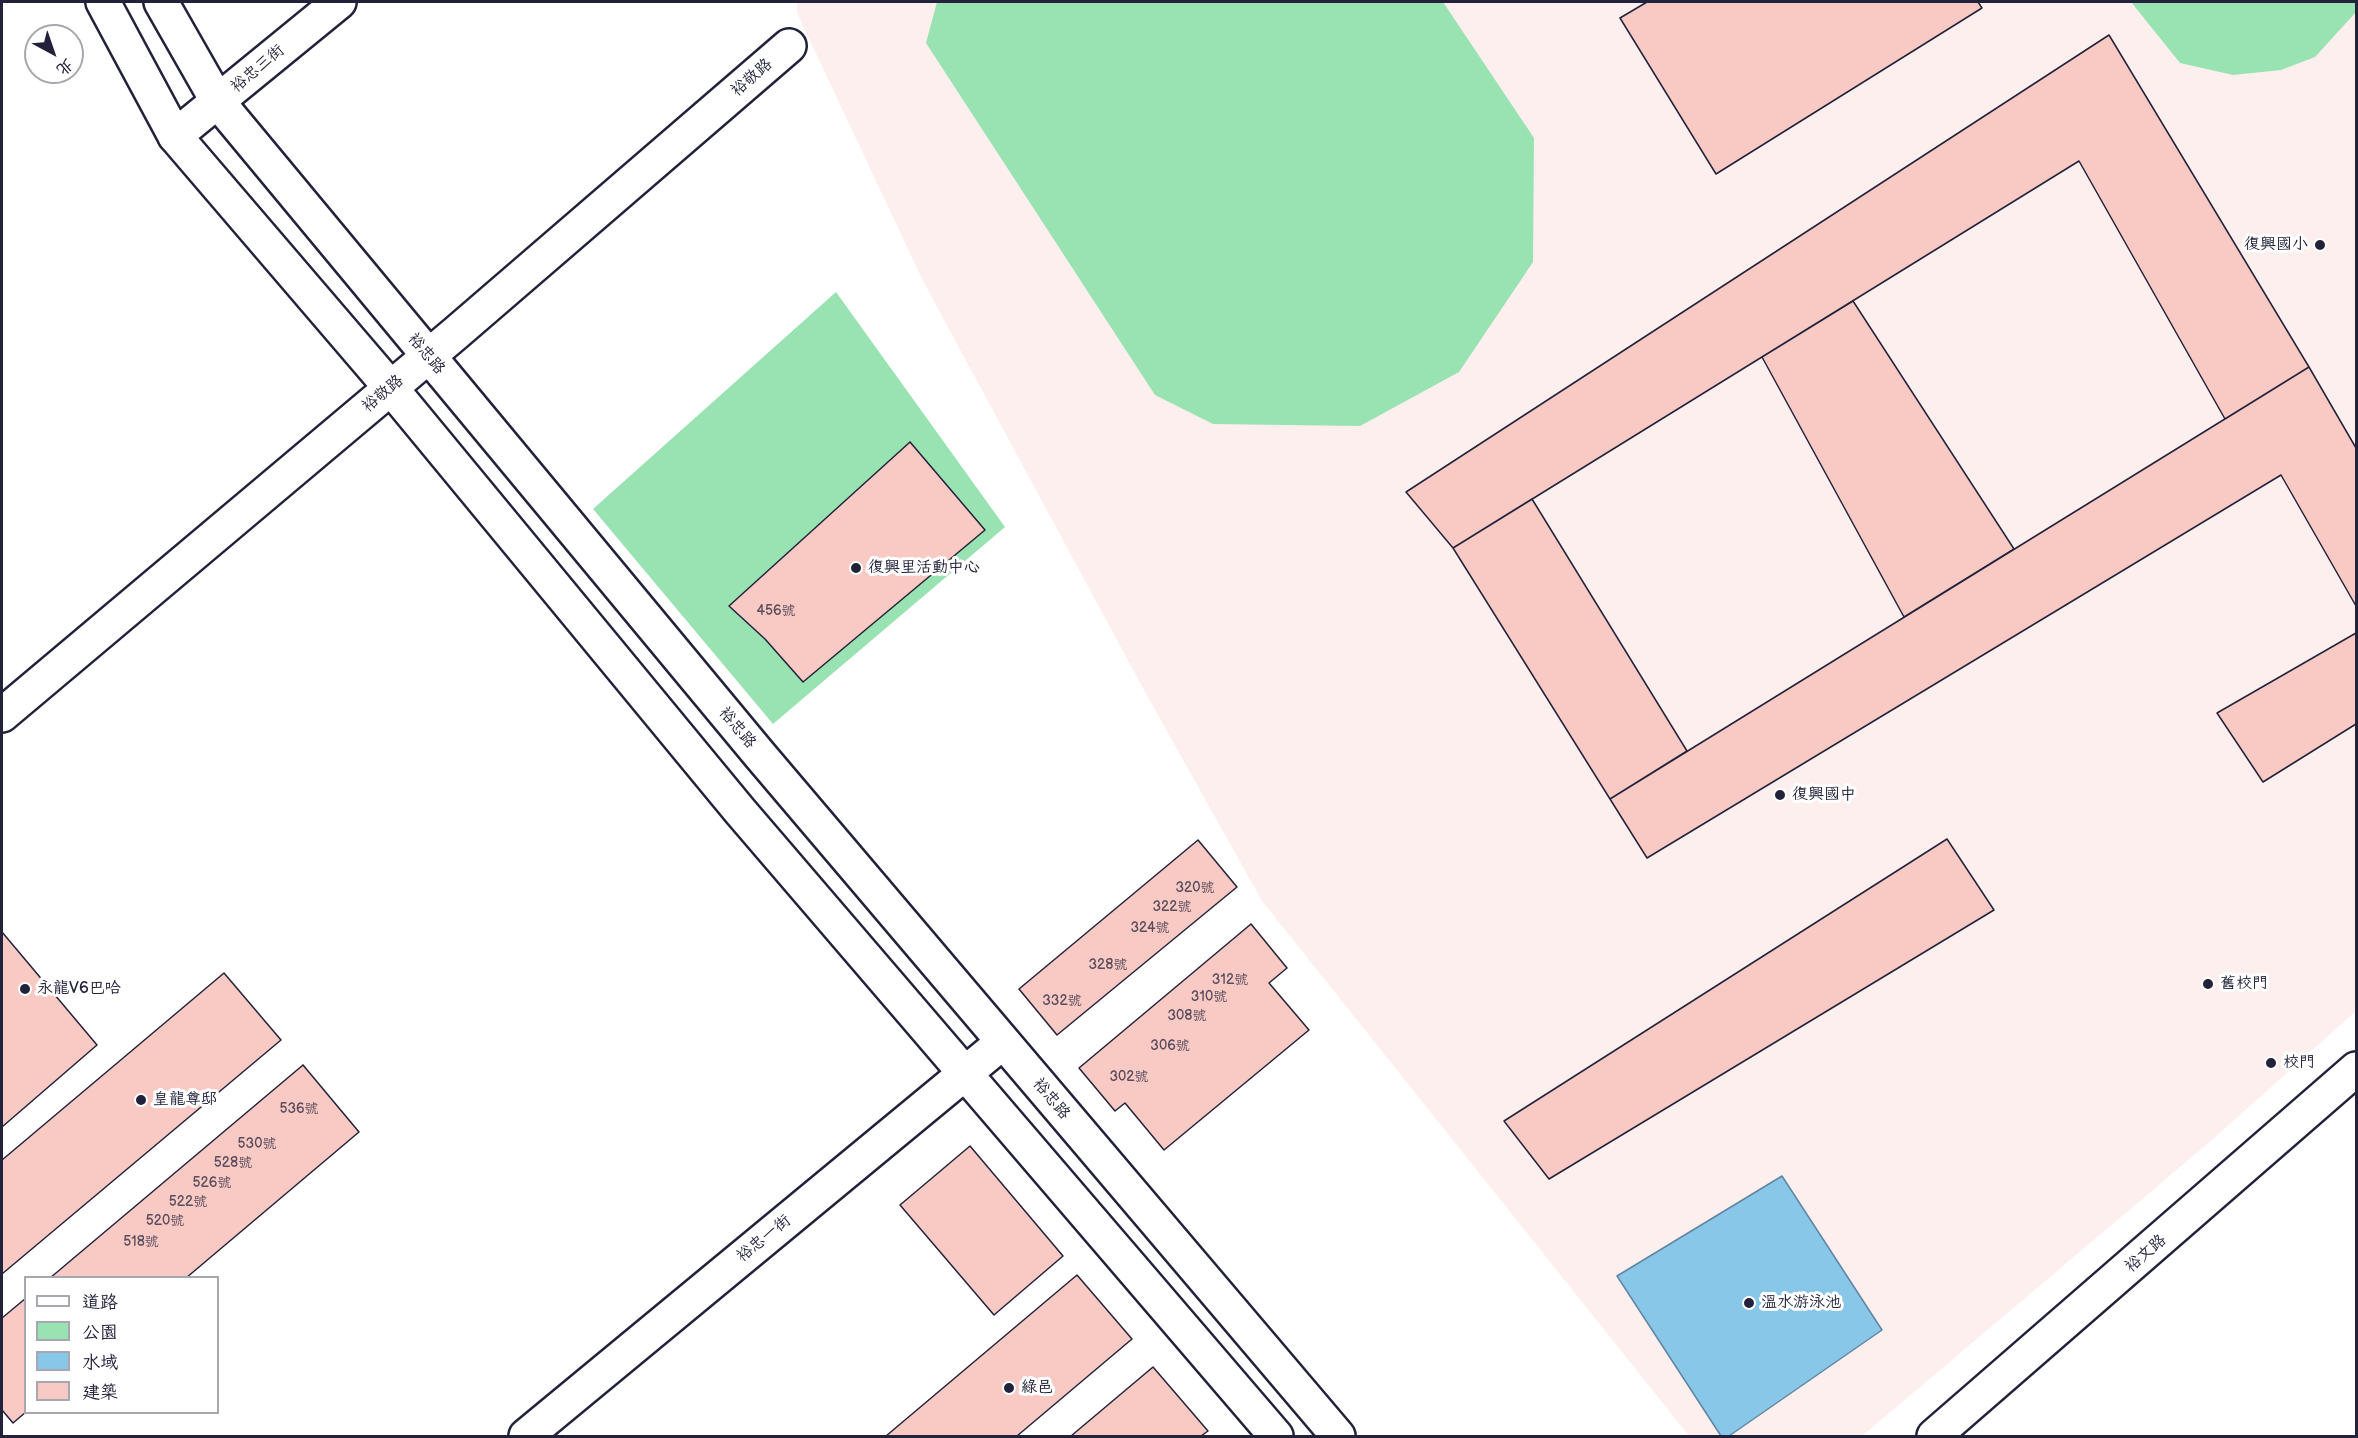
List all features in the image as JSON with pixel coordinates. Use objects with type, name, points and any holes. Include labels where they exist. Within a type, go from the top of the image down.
[{"type":"street","points":[[102,2],[175,136],[390,387],[740,811],[1276,1437]]},
{"type":"street","name":"裕忠路","points":[[161,2],[218,102],[1003,1042],[1338,1437]]},
{"type":"street","name":"裕忠三街","points":[[175,136],[339,2]]},
{"type":"street","name":"裕敬路","points":[[2,715],[428,356],[789,46]]},
{"type":"street","name":"裕忠一街","points":[[526,1437],[1003,1042]]},
{"type":"street","name":"裕文路","points":[[1934,1437],[2356,1069]]},
{"type":"shaded area","name":"復興國中","points":[[797,2],[2356,2],[2356,1011],[2212,1140],[1862,1436],[1689,1436],[1262,901],[1144,690],[923,281],[797,13]]},
{"type":"green space","points":[[937,2],[1443,2],[1534,138],[1533,262],[1459,372],[1360,426],[1213,424],[1155,395],[926,43]]},
{"type":"green space","points":[[2131,2],[2356,2],[2356,12],[2315,57],[2281,70],[2233,75],[2180,63]]},
{"type":"green space","points":[[836,292],[1005,527],[773,724],[593,509]]},
{"type":"water","name":"溫水游泳池","points":[[1782,1176],[1882,1330],[1729,1436],[1721,1436],[1617,1276]]},
{"type":"building","points":[[1647,2],[1978,2],[1982,8],[1716,174],[1620,18]]},
{"type":"building","points":[[2109,35],[2309,367],[2225,419],[2079,161],[1453,548],[1406,492]]},
{"type":"building","points":[[1853,301],[2014,549],[1904,617],[1762,357]]},
{"type":"building","points":[[2309,367],[2356,448],[2356,606],[2281,475],[1647,858],[1610,799]]},
{"type":"building","name":"復興里活動中心","points":[[910,442],[985,530],[803,682],[765,639],[729,606]]},
{"type":"building","points":[[1532,499],[1687,751],[1610,799],[1453,548]]},
{"type":"building","points":[[2356,633],[2356,724],[2263,782],[2217,713]]},
{"type":"building","points":[[1947,839],[1994,910],[1549,1179],[1504,1121]]},
{"type":"building","points":[[1198,840],[1237,887],[1057,1035],[1019,989]]},
{"type":"building","points":[[1251,924],[1287,968],[1269,983],[1309,1030],[1164,1150],[1125,1103],[1115,1111],[1079,1068]]},
{"type":"building","name":"永龍V6巴哈","points":[[2,932],[97,1045],[2,1127]]},
{"type":"building","name":"皇龍尊邸","points":[[224,973],[281,1040],[2,1274],[2,1160]]},
{"type":"building","name":"皇龍尊邸","points":[[303,1065],[359,1132],[188,1276],[52,1276]]},
{"type":"building","points":[[970,1146],[1063,1256],[994,1315],[900,1205]]},
{"type":"building","name":"綠邑","points":[[1077,1275],[1132,1339],[1017,1436],[886,1436]]},
{"type":"building","points":[[24,1300],[24,1414],[13,1423],[2,1410],[2,1318]]},
{"type":"building","name":"綠邑","points":[[1153,1367],[1208,1431],[1201,1436],[1071,1436]]},
{"type":"place","name":"復興國小","points":[[2320,245]]},
{"type":"place","name":"復興里活動中心","points":[[856,568]]},
{"type":"place","name":"復興國中","points":[[1780,795]]},
{"type":"place","name":"舊校門","points":[[2208,984]]},
{"type":"place","name":"永龍V6巴哈","points":[[25,989]]},
{"type":"place","name":"校門","points":[[2271,1063]]},
{"type":"place","name":"皇龍尊邸","points":[[141,1100]]},
{"type":"place","name":"溫水游泳池","points":[[1749,1303]]},
{"type":"place","name":"綠邑","points":[[1009,1388]]}]
